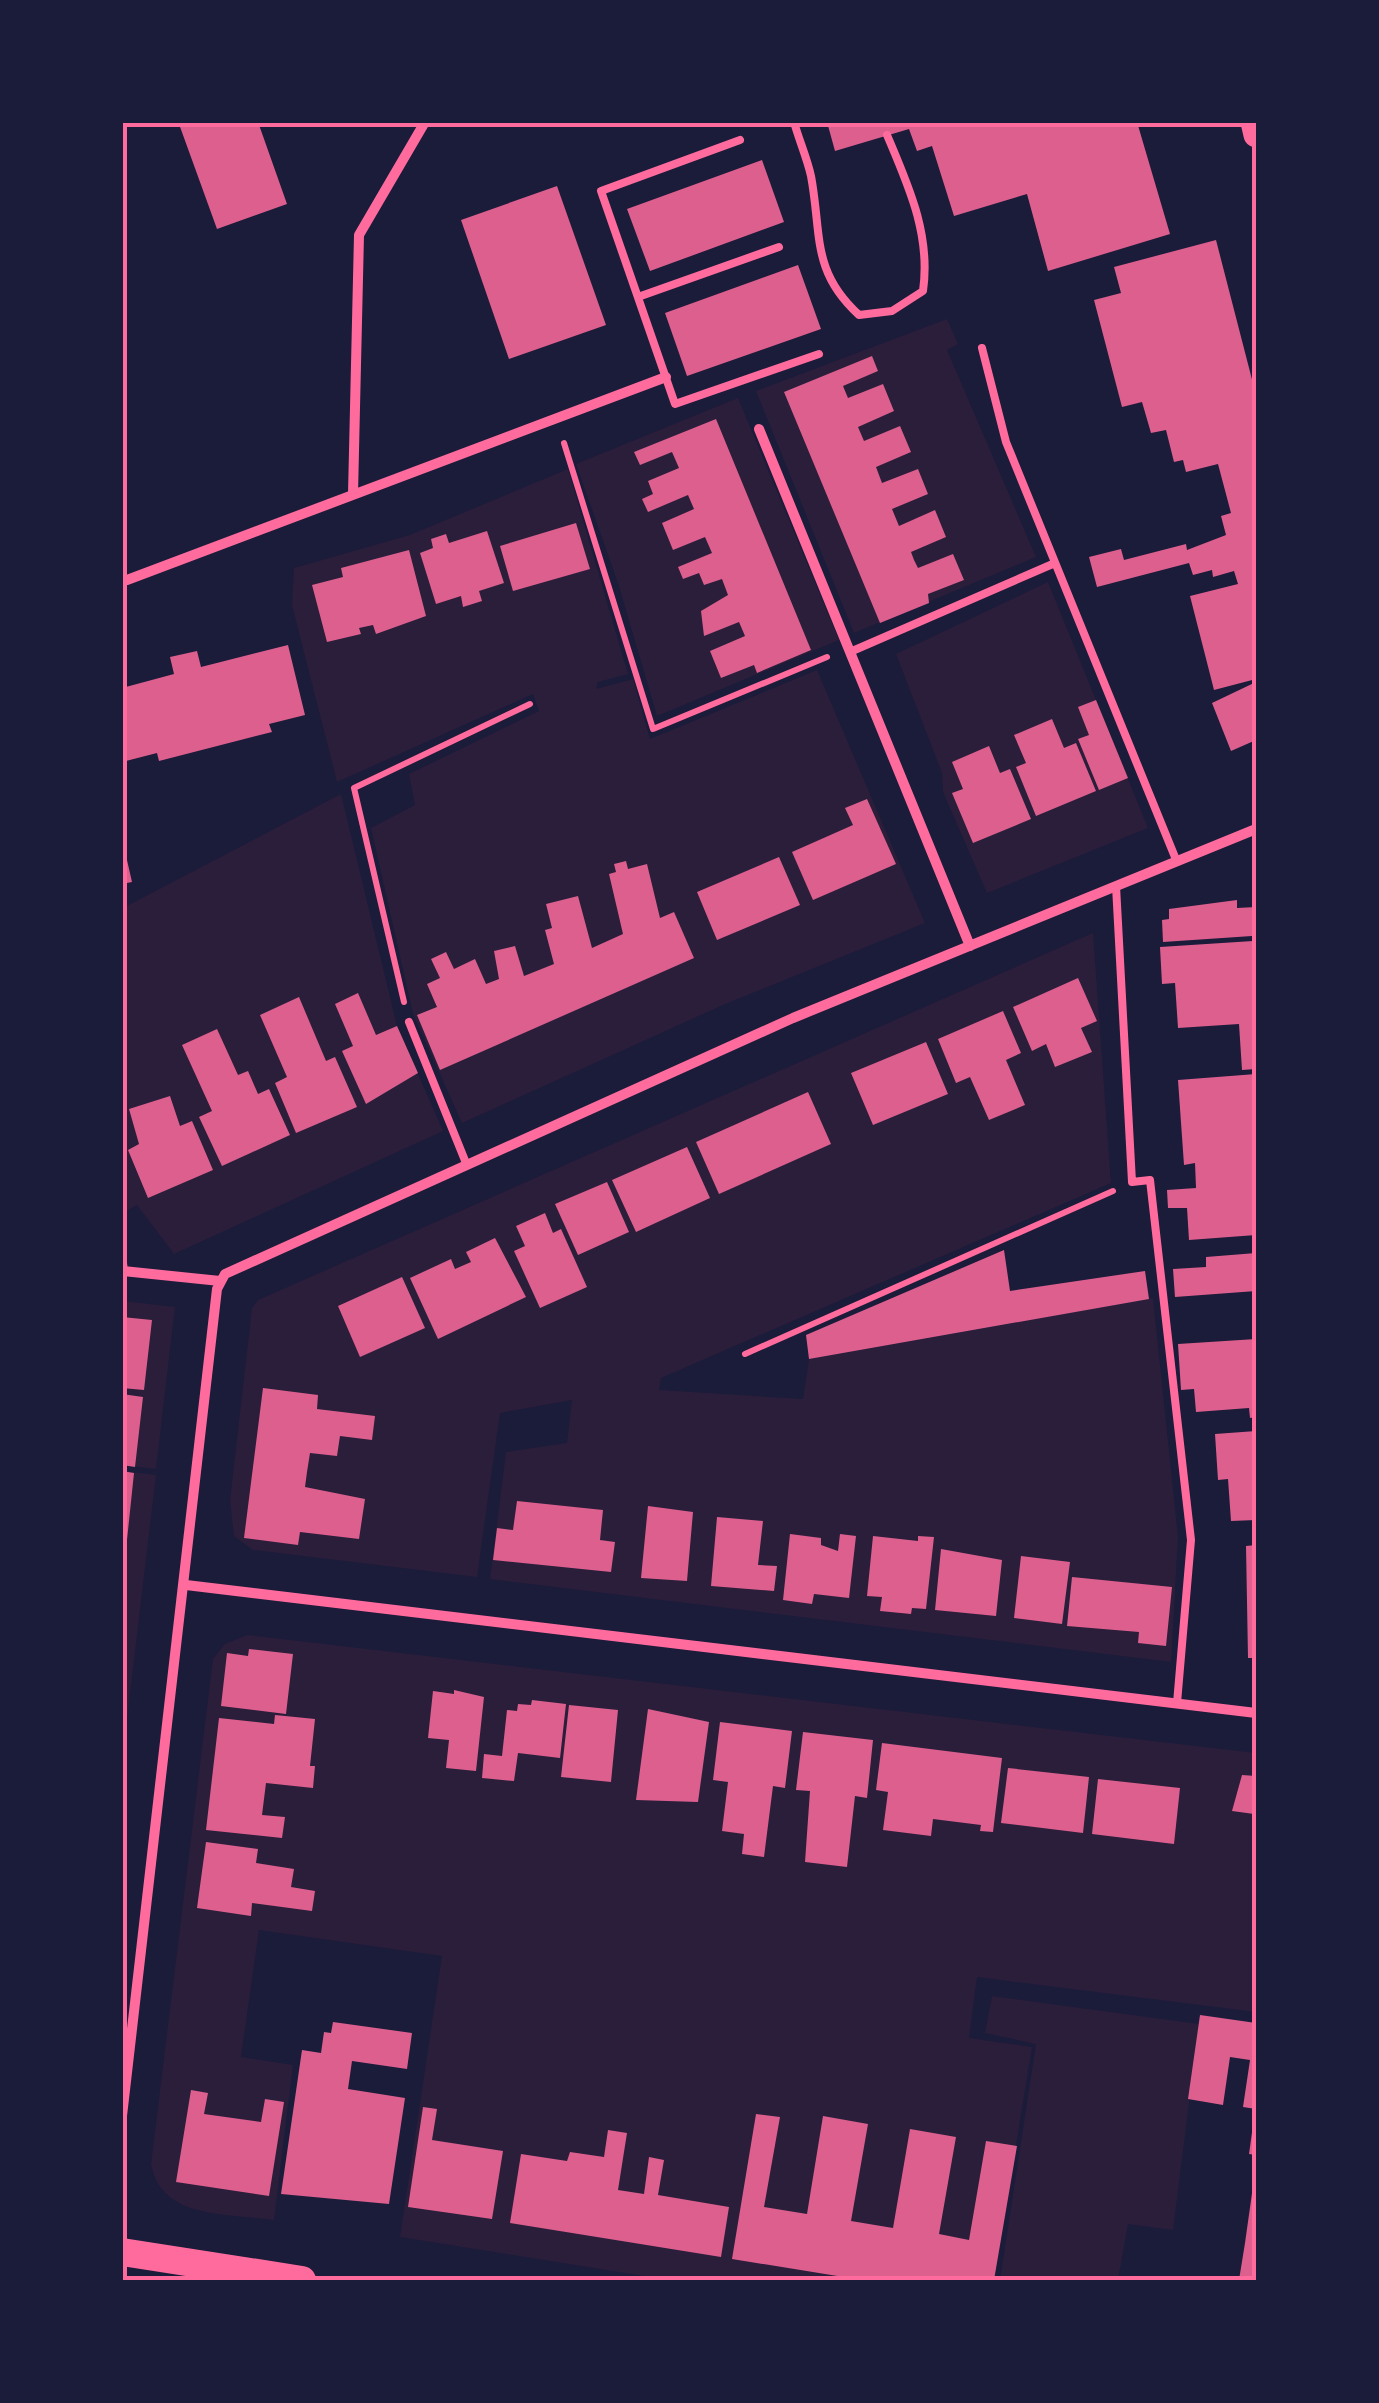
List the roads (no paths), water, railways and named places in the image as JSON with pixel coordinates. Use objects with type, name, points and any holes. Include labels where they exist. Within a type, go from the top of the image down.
[{"type":"highway","points":[[122,2252],[302,2280]]},
{"type":"main road","points":[[1253,122],[1256,135]]},
{"type":"street","points":[[353,494],[359,235],[426,122]]},
{"type":"street","points":[[128,580],[666,377]]},
{"type":"street","points":[[759,429],[970,946]]},
{"type":"street","points":[[122,2116],[220,1282],[242,1263],[793,1018],[1256,829]]},
{"type":"street","points":[[122,1263],[123,1271],[220,1282]]},
{"type":"street","points":[[186,1584],[1256,1713]]},
{"type":"lane","points":[[794,122],[810,173],[820,252],[836,293],[859,315],[892,312],[923,291],[927,259],[921,222],[887,135]]},
{"type":"lane","points":[[740,140],[602,190],[666,377],[676,404],[819,354]]},
{"type":"lane","points":[[638,296],[779,247]]},
{"type":"lane","points":[[982,348],[1006,442],[1176,862]]},
{"type":"lane","points":[[850,652],[1055,563]]},
{"type":"lane","points":[[1116,886],[1132,1182],[1150,1180],[1192,1540],[1177,1703]]},
{"type":"lane","points":[[409,1022],[466,1163]]}]
